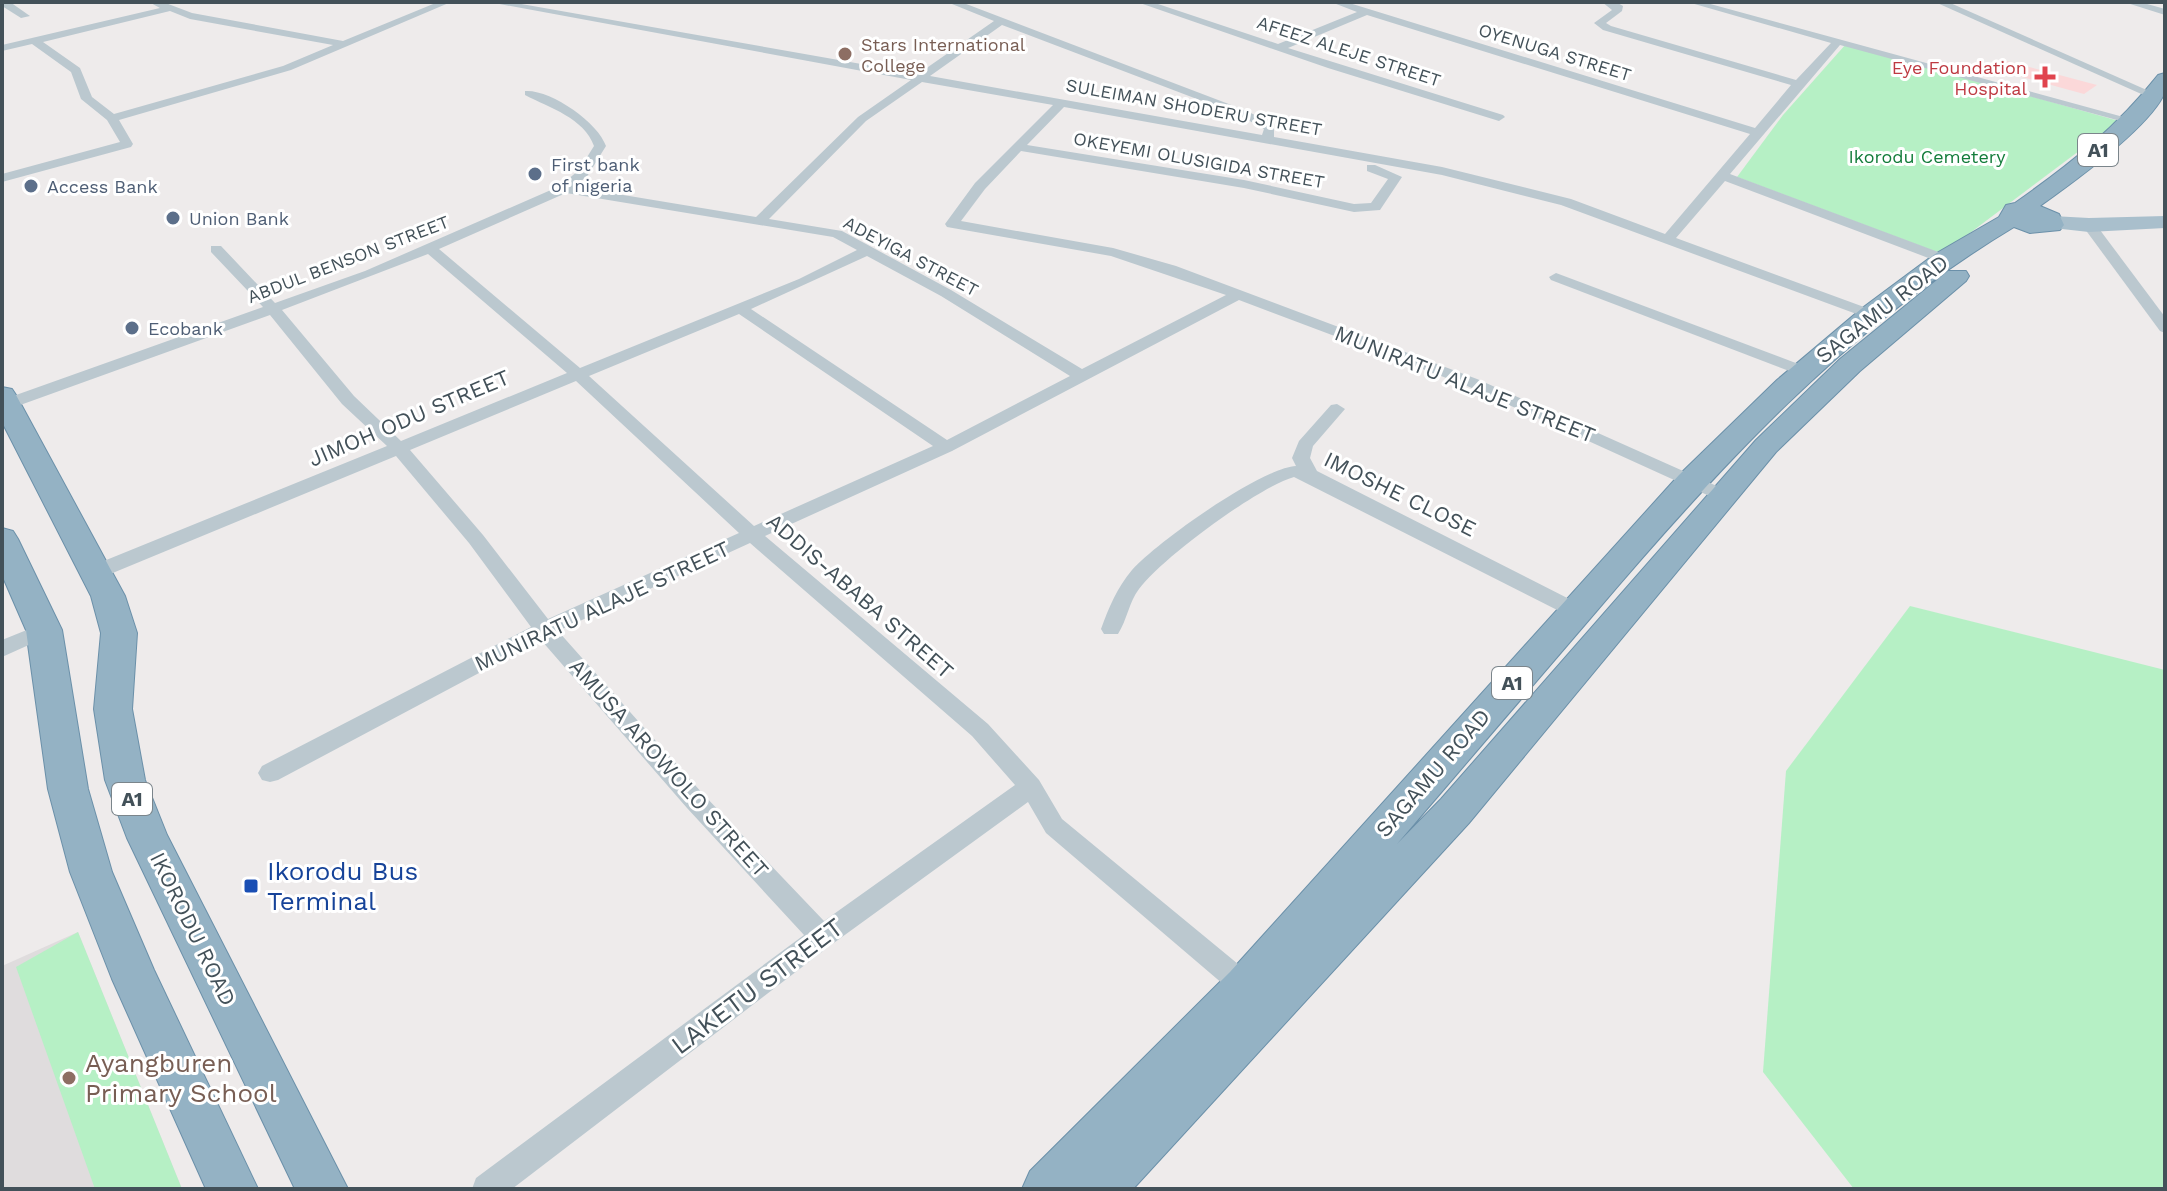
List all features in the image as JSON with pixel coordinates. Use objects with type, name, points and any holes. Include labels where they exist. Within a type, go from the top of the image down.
[{"type":"highway","name":"SAGAMU ROAD","points":[[1098,1189],[1326,951],[1489,773],[1706,488],[1803,371],[1870,314],[1944,259],[2033,219],[2071,174],[2161,93]]},
{"type":"highway","name":"SAGAMU ROAD","points":[[1048,1189],[1246,987],[1576,611],[1706,488],[1766,446],[1850,365],[1954,278],[2133,141],[2161,93]]},
{"type":"highway","name":"IKORODU ROAD","points":[[4,399],[108,596],[119,633],[113,709],[125,780],[148,838],[322,1189]]},
{"type":"highway","points":[[2,539],[44,630],[68,789],[91,872],[135,979],[232,1189]]},
{"type":"highway","points":[[1454,749],[1489,773]]},
{"type":"main road","points":[[2033,219],[2089,225],[2165,222]]},
{"type":"street","points":[[3,2],[25,16]]},
{"type":"street","points":[[154,2],[168,10],[343,44]]},
{"type":"street","points":[[2,48],[191,2]]},
{"type":"street","points":[[112,118],[277,71],[446,2]]},
{"type":"street","name":"SULEIMAN SHODERU STREET","points":[[494,2],[1442,171],[1566,202],[1870,314]]},
{"type":"street","points":[[952,2],[1243,113],[1270,128],[1266,141],[1218,139]]},
{"type":"street","name":"AFEEZ ALEJE STREET","points":[[1142,2],[1499,117]]},
{"type":"street","points":[[1607,2],[1618,6],[1617,11],[1599,23],[1607,28],[1795,83]]},
{"type":"street","points":[[1940,2],[2161,93]]},
{"type":"street","points":[[2129,2],[2165,12]]},
{"type":"street","name":"OYENUGA STREET","points":[[1345,3],[1365,12],[1755,132]]},
{"type":"street","points":[[1696,3],[2132,121]]},
{"type":"street","points":[[975,10],[988,6]]},
{"type":"street","points":[[1279,48],[1365,12]]},
{"type":"street","points":[[759,221],[862,119],[1001,21]]},
{"type":"street","points":[[2,178],[127,144],[112,118],[87,99],[76,70],[35,41]]},
{"type":"street","points":[[1669,238],[1795,83],[1838,41]]},
{"type":"street","points":[[529,93],[599,135],[600,146],[584,172],[565,189]]},
{"type":"street","points":[[1018,147],[1062,102]]},
{"type":"street","name":"OKEYEMI OLUSIGIDA STREET","points":[[1018,147],[1244,184],[1354,208],[1375,207],[1395,175],[1266,141]]},
{"type":"street","name":"MUNIRATU ALAJE STREET","points":[[1018,147],[980,186],[952,224],[1113,252],[1171,269],[1471,382],[1706,488]]},
{"type":"street","points":[[1720,175],[1944,259]]},
{"type":"street","name":"ADEYIGA STREET","points":[[565,189],[837,234],[1082,376]]},
{"type":"street","name":"ABDUL BENSON STREET","points":[[4,399],[274,310],[432,250],[565,189]]},
{"type":"street","points":[[2089,225],[2165,328]]},
{"type":"street","name":"AMUSA AROWOLO STREET","points":[[216,249],[274,310],[348,400],[399,448],[476,539],[544,629],[695,801],[822,937]]},
{"type":"street","name":"ADDIS-ABABA STREET","points":[[432,250],[577,374],[752,535],[980,730],[1031,787],[1054,826],[1246,987]]},
{"type":"street","name":"JIMOH ODU STREET","points":[[96,572],[740,308],[868,250]]},
{"type":"street","points":[[1556,277],[1803,371]]},
{"type":"street","name":"MUNIRATU ALAJE STREET","points":[[270,773],[544,629],[946,447],[1237,295]]},
{"type":"street","points":[[740,308],[946,447]]},
{"type":"street","points":[[1310,475],[1301,458],[1305,445],[1337,409]]},
{"type":"street","name":"IMOSHE CLOSE","points":[[1111,629],[1129,588],[1201,524],[1280,475],[1294,471],[1310,475],[1576,611]]},
{"type":"street","points":[[2,649],[44,630]]},
{"type":"street","name":"LAKETU STREET","points":[[487,1189],[822,937],[1031,787]]},
{"type":"shaded area","name":"Eye Foundation Hospital","points":[[2007,61],[2097,85],[2084,94],[1993,69]]},
{"type":"shaded area","name":"Ayangburen Primary School","points":[[78,932],[182,1189],[2,1189],[2,966]]},
{"type":"green space","name":"Ikorodu Cemetery","points":[[1846,44],[2119,121],[1942,254],[1737,177],[1783,115]]},
{"type":"green space","points":[[1910,606],[2165,670],[2165,1189],[1854,1189],[1763,1072],[1786,771]]},
{"type":"green space","name":"Ayangburen Primary School","points":[[78,932],[182,1189],[95,1189],[16,967]]},
{"type":"place","name":"Stars International College","points":[[845,54]]},
{"type":"place","name":"Eye Foundation Hospital","points":[[2045,77]]},
{"type":"place","name":"First bank of nigeria","points":[[535,174]]},
{"type":"place","name":"Access Bank","points":[[31,186]]},
{"type":"place","name":"Union Bank","points":[[173,218]]},
{"type":"place","name":"Ecobank","points":[[132,328]]},
{"type":"place","name":"Ikorodu Bus Terminal","points":[[251,886]]},
{"type":"place","name":"Ayangburen Primary School","points":[[69,1078]]}]
